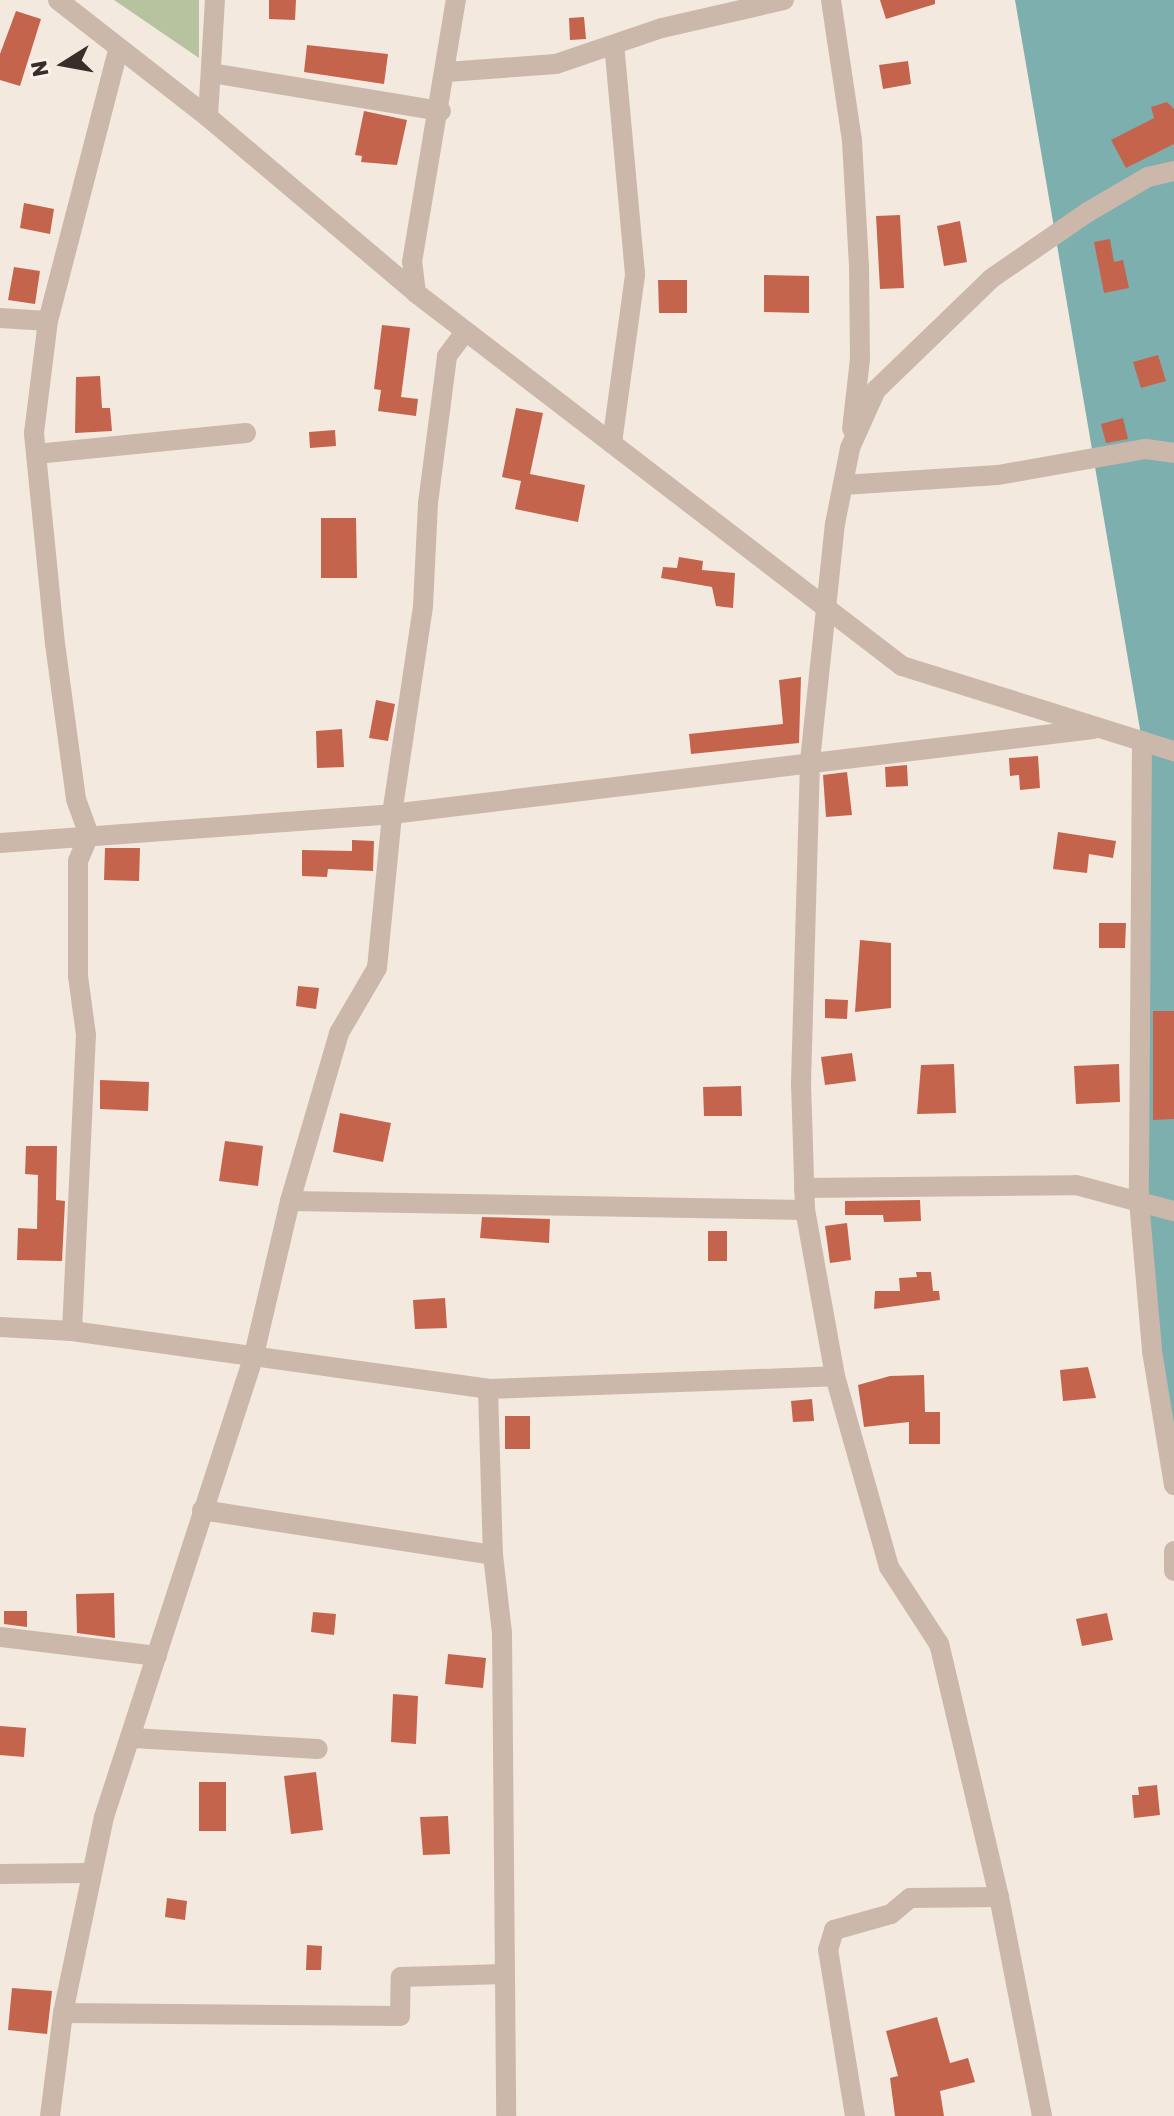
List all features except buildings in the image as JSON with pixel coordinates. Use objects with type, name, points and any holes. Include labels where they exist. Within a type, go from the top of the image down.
[{"type":"street","points":[[58,0],[118,50],[208,117],[416,293],[902,666],[1174,751]]},
{"type":"street","points":[[208,117],[215,0]]},
{"type":"street","points":[[416,293],[412,262],[441,111],[456,0]]},
{"type":"street","points":[[447,72],[556,64],[614,45],[784,0]]},
{"type":"street","points":[[831,0],[852,141],[859,266],[860,359],[850,448],[823,605],[810,761],[801,1084],[805,1210],[835,1376],[889,1567],[939,1644],[999,1897],[1042,2116]]},
{"type":"street","points":[[612,443],[635,274],[614,45]]},
{"type":"street","points":[[72,1331],[86,1035],[78,976],[78,861],[89,835],[76,799],[63,706],[36,454],[41,354],[118,50]]},
{"type":"street","points":[[211,73],[441,111]]},
{"type":"street","points":[[850,448],[876,390],[992,278],[1088,212],[1148,177],[1174,171]]},
{"type":"street","points":[[0,318],[48,321]]},
{"type":"street","points":[[50,2116],[63,2013],[90,1873],[202,1510],[253,1359],[290,1201],[339,1033],[377,968],[392,814],[423,606],[428,503],[447,356],[466,331]]},
{"type":"street","points":[[36,454],[246,433]]},
{"type":"street","points":[[843,485],[998,475],[1146,449],[1174,453]]},
{"type":"street","points":[[0,843],[392,814],[1101,728]]},
{"type":"street","points":[[1142,741],[1139,1201],[1152,1351],[1174,1485]]},
{"type":"street","points":[[804,1188],[1076,1185],[1174,1211]]},
{"type":"street","points":[[290,1201],[805,1210]]},
{"type":"street","points":[[0,1327],[72,1331],[253,1359],[488,1389],[835,1376]]},
{"type":"street","points":[[488,1389],[493,1555],[502,1633],[506,2116]]},
{"type":"street","points":[[202,1510],[493,1555]]},
{"type":"street","points":[[1174,1551],[1174,1571]]},
{"type":"street","points":[[0,1637],[157,1656]]},
{"type":"street","points":[[133,1738],[318,1749]]},
{"type":"street","points":[[0,1874],[90,1873]]},
{"type":"street","points":[[855,2116],[828,1950],[834,1930],[891,1914],[910,1898],[999,1897]]},
{"type":"street","points":[[63,2013],[400,2016],[401,1977],[505,1974]]},
{"type":"green space","points":[[114,0],[199,0],[199,58]]},
{"type":"water","points":[[1015,0],[1174,0],[1174,1485],[1139,1201],[1142,741]]}]
